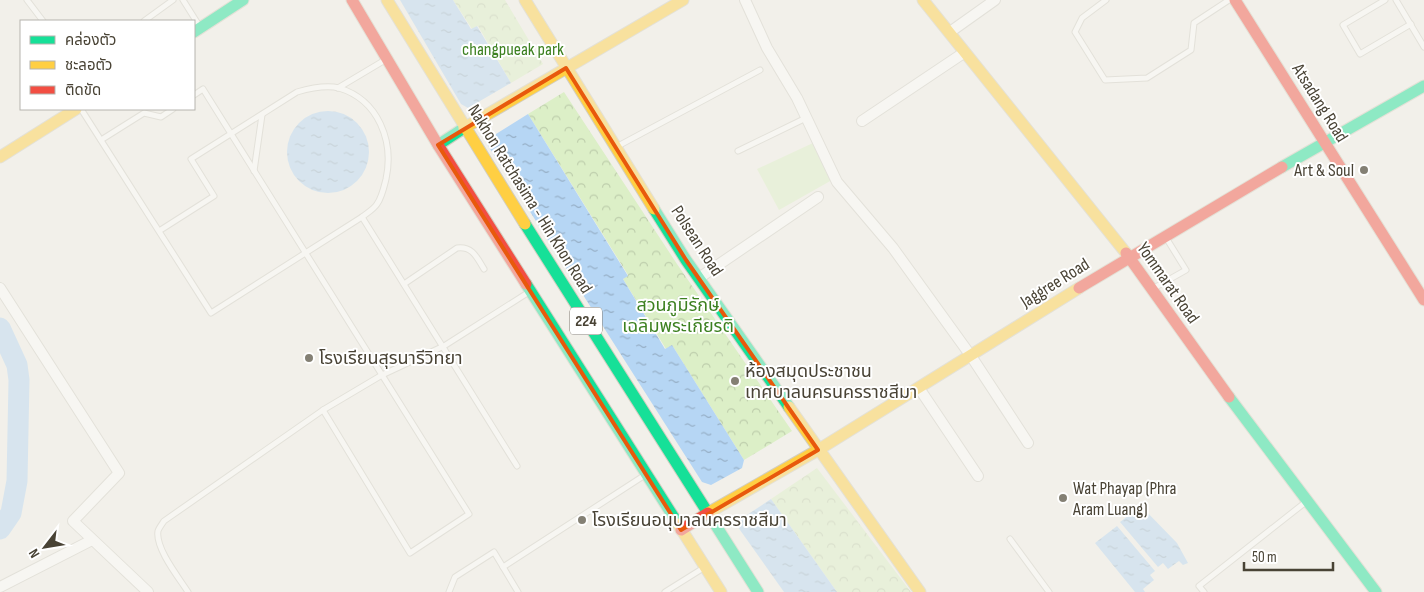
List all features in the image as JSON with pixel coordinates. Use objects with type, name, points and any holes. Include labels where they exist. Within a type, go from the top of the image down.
[{"type":"street","points":[[197,30],[243,0]]},
{"type":"street","name":"224","points":[[352,0],[438,145],[532,290],[646,475],[721,592]]},
{"type":"street","name":"Nakhon Ratchasima - Hin Khon Road","points":[[387,0],[464,128],[758,592]]},
{"type":"street","name":"Polsean Road","points":[[525,0],[615,147],[699,278],[818,450],[920,592]]},
{"type":"street","points":[[438,145],[683,0]]},
{"type":"street","points":[[745,0],[767,48],[806,118],[837,182],[893,248],[971,356],[1028,443]]},
{"type":"street","name":"Yommarat Road","points":[[923,0],[1129,257],[1151,290],[1376,592]]},
{"type":"street","points":[[950,32],[996,0]]},
{"type":"street","name":"Atsadang Road","points":[[1235,0],[1424,300]]},
{"type":"street","points":[[862,120],[965,52]]},
{"type":"street","name":"Jaggree Road","points":[[682,530],[818,450],[1164,236],[1424,86]]},
{"type":"street","points":[[2,153],[74,110]]},
{"type":"street","points":[[699,278],[818,197]]},
{"type":"street","points":[[0,288],[119,472],[73,521],[148,592]]},
{"type":"street","points":[[919,388],[978,476]]},
{"type":"street","points":[[0,587],[92,540]]},
{"type":"lane","points":[[27,0],[42,20]]},
{"type":"lane","points":[[145,20],[172,0]]},
{"type":"lane","points":[[183,0],[192,20]]},
{"type":"lane","points":[[1106,0],[1082,18],[1075,32],[1105,80],[1147,78],[1192,50],[1194,22],[1229,0]]},
{"type":"lane","points":[[1385,0],[1343,25],[1360,54],[1411,24]]},
{"type":"lane","points":[[1396,0],[1424,47]]},
{"type":"lane","points":[[338,88],[388,58]]},
{"type":"lane","points":[[615,147],[760,70]]},
{"type":"lane","points":[[82,110],[211,313],[306,254],[377,205],[384,190],[389,149],[383,127],[370,108],[355,95],[338,88],[316,87],[297,92],[262,116],[190,159],[214,196],[159,231]]},
{"type":"lane","points":[[195,94],[203,90],[469,514],[410,553],[323,410]]},
{"type":"lane","points":[[101,140],[144,113],[160,117],[171,110]]},
{"type":"lane","points":[[254,172],[262,116]]},
{"type":"lane","points":[[738,151],[806,118]]},
{"type":"lane","points":[[362,217],[517,466]]},
{"type":"lane","points":[[1151,290],[1186,270],[1164,236]]},
{"type":"lane","points":[[404,284],[457,248],[466,247],[472,250],[484,270]]},
{"type":"lane","points":[[188,592],[163,553],[158,530],[164,520],[323,410],[382,375],[444,346],[532,290]]},
{"type":"lane","points":[[503,567],[646,475]]},
{"type":"lane","points":[[1204,592],[1199,586],[1308,501]]},
{"type":"lane","points":[[1010,538],[1049,592]]},
{"type":"lane","points":[[449,592],[455,577],[494,552],[518,592]]},
{"type":"lane","points":[[665,592],[705,567]]},
{"type":"highlighted area","points":[[566,68],[686,260],[818,450],[681,530],[438,145]]},
{"type":"green space","name":"changpueak park","points":[[453,0],[505,0],[543,64],[511,83],[478,26],[472,29]]},
{"type":"green space","name":"สวนภูมิรักษ์ เฉลิมพระเกียรติ","points":[[564,92],[677,264],[792,431],[744,460],[672,345],[666,349],[623,279],[628,275],[528,114]]},
{"type":"green space","points":[[813,143],[832,180],[779,210],[757,169]]},
{"type":"green space","points":[[817,468],[911,592],[837,592],[771,499]]},
{"type":"water","points":[[400,0],[453,0],[471,29],[477,26],[511,83],[468,108],[461,104]]},
{"type":"water","points":[[328,111],[344,114],[357,123],[366,136],[369,152],[366,168],[357,181],[344,190],[328,193],[312,190],[299,181],[290,168],[287,152],[290,136],[299,123],[312,114]]},
{"type":"water","points":[[528,114],[628,276],[623,279],[665,349],[672,345],[744,460],[742,468],[711,485],[702,482],[487,144],[488,139]]},
{"type":"water","points":[[771,499],[837,592],[784,592],[735,523]]},
{"type":"water","points":[[1141,506],[1177,543],[1188,563],[1183,565],[1179,561],[1168,569],[1163,563],[1158,567],[1120,522]]},
{"type":"water","points":[[1117,526],[1155,571],[1150,575],[1154,580],[1143,589],[1145,592],[1135,592],[1095,543]]},
{"type":"waterway","points":[[0,328],[17,365],[19,380],[17,481],[11,513],[0,529]]},
{"type":"traffic: fast","points":[[195,31],[243,0]]},
{"type":"traffic: fast","points":[[1282,167],[1424,86]]},
{"type":"traffic: fast","points":[[438,145],[464,128]]},
{"type":"traffic: fast","points":[[654,209],[686,260],[789,407]]},
{"type":"traffic: fast","points":[[525,224],[758,592]]},
{"type":"traffic: fast","points":[[526,284],[678,524]]},
{"type":"traffic: fast","points":[[1229,397],[1376,592]]},
{"type":"traffic: slow","points":[[387,0],[525,224]]},
{"type":"traffic: slow","points":[[525,0],[654,209]]},
{"type":"traffic: slow","points":[[464,128],[683,0]]},
{"type":"traffic: slow","points":[[923,0],[1126,253]]},
{"type":"traffic: slow","points":[[0,157],[74,110]]},
{"type":"traffic: slow","points":[[708,513],[818,450],[1079,288]]},
{"type":"traffic: slow","points":[[789,407],[920,592]]},
{"type":"traffic: slow","points":[[678,524],[721,592]]},
{"type":"traffic: jam","points":[[352,0],[438,145],[526,284]]},
{"type":"traffic: jam","points":[[1235,0],[1424,300]]},
{"type":"traffic: jam","points":[[1079,288],[1282,167]]},
{"type":"traffic: jam","points":[[1126,253],[1229,397]]},
{"type":"traffic: jam","points":[[681,530],[708,513]]},
{"type":"place","name":"Art & Soul","points":[[1364,170]]},
{"type":"place","name":"โรงเรียนสุรนารีวิทยา","points":[[309,358]]},
{"type":"place","name":"ห้องสมุดประชาชน เทศบาลนครนครราชสีมา","points":[[735,381]]},
{"type":"place","name":"Wat Phayap (Phra Aram Luang)","points":[[1063,498]]},
{"type":"place","name":"โรงเรียนอนุบาลนครราชสีมา","points":[[582,520]]}]
